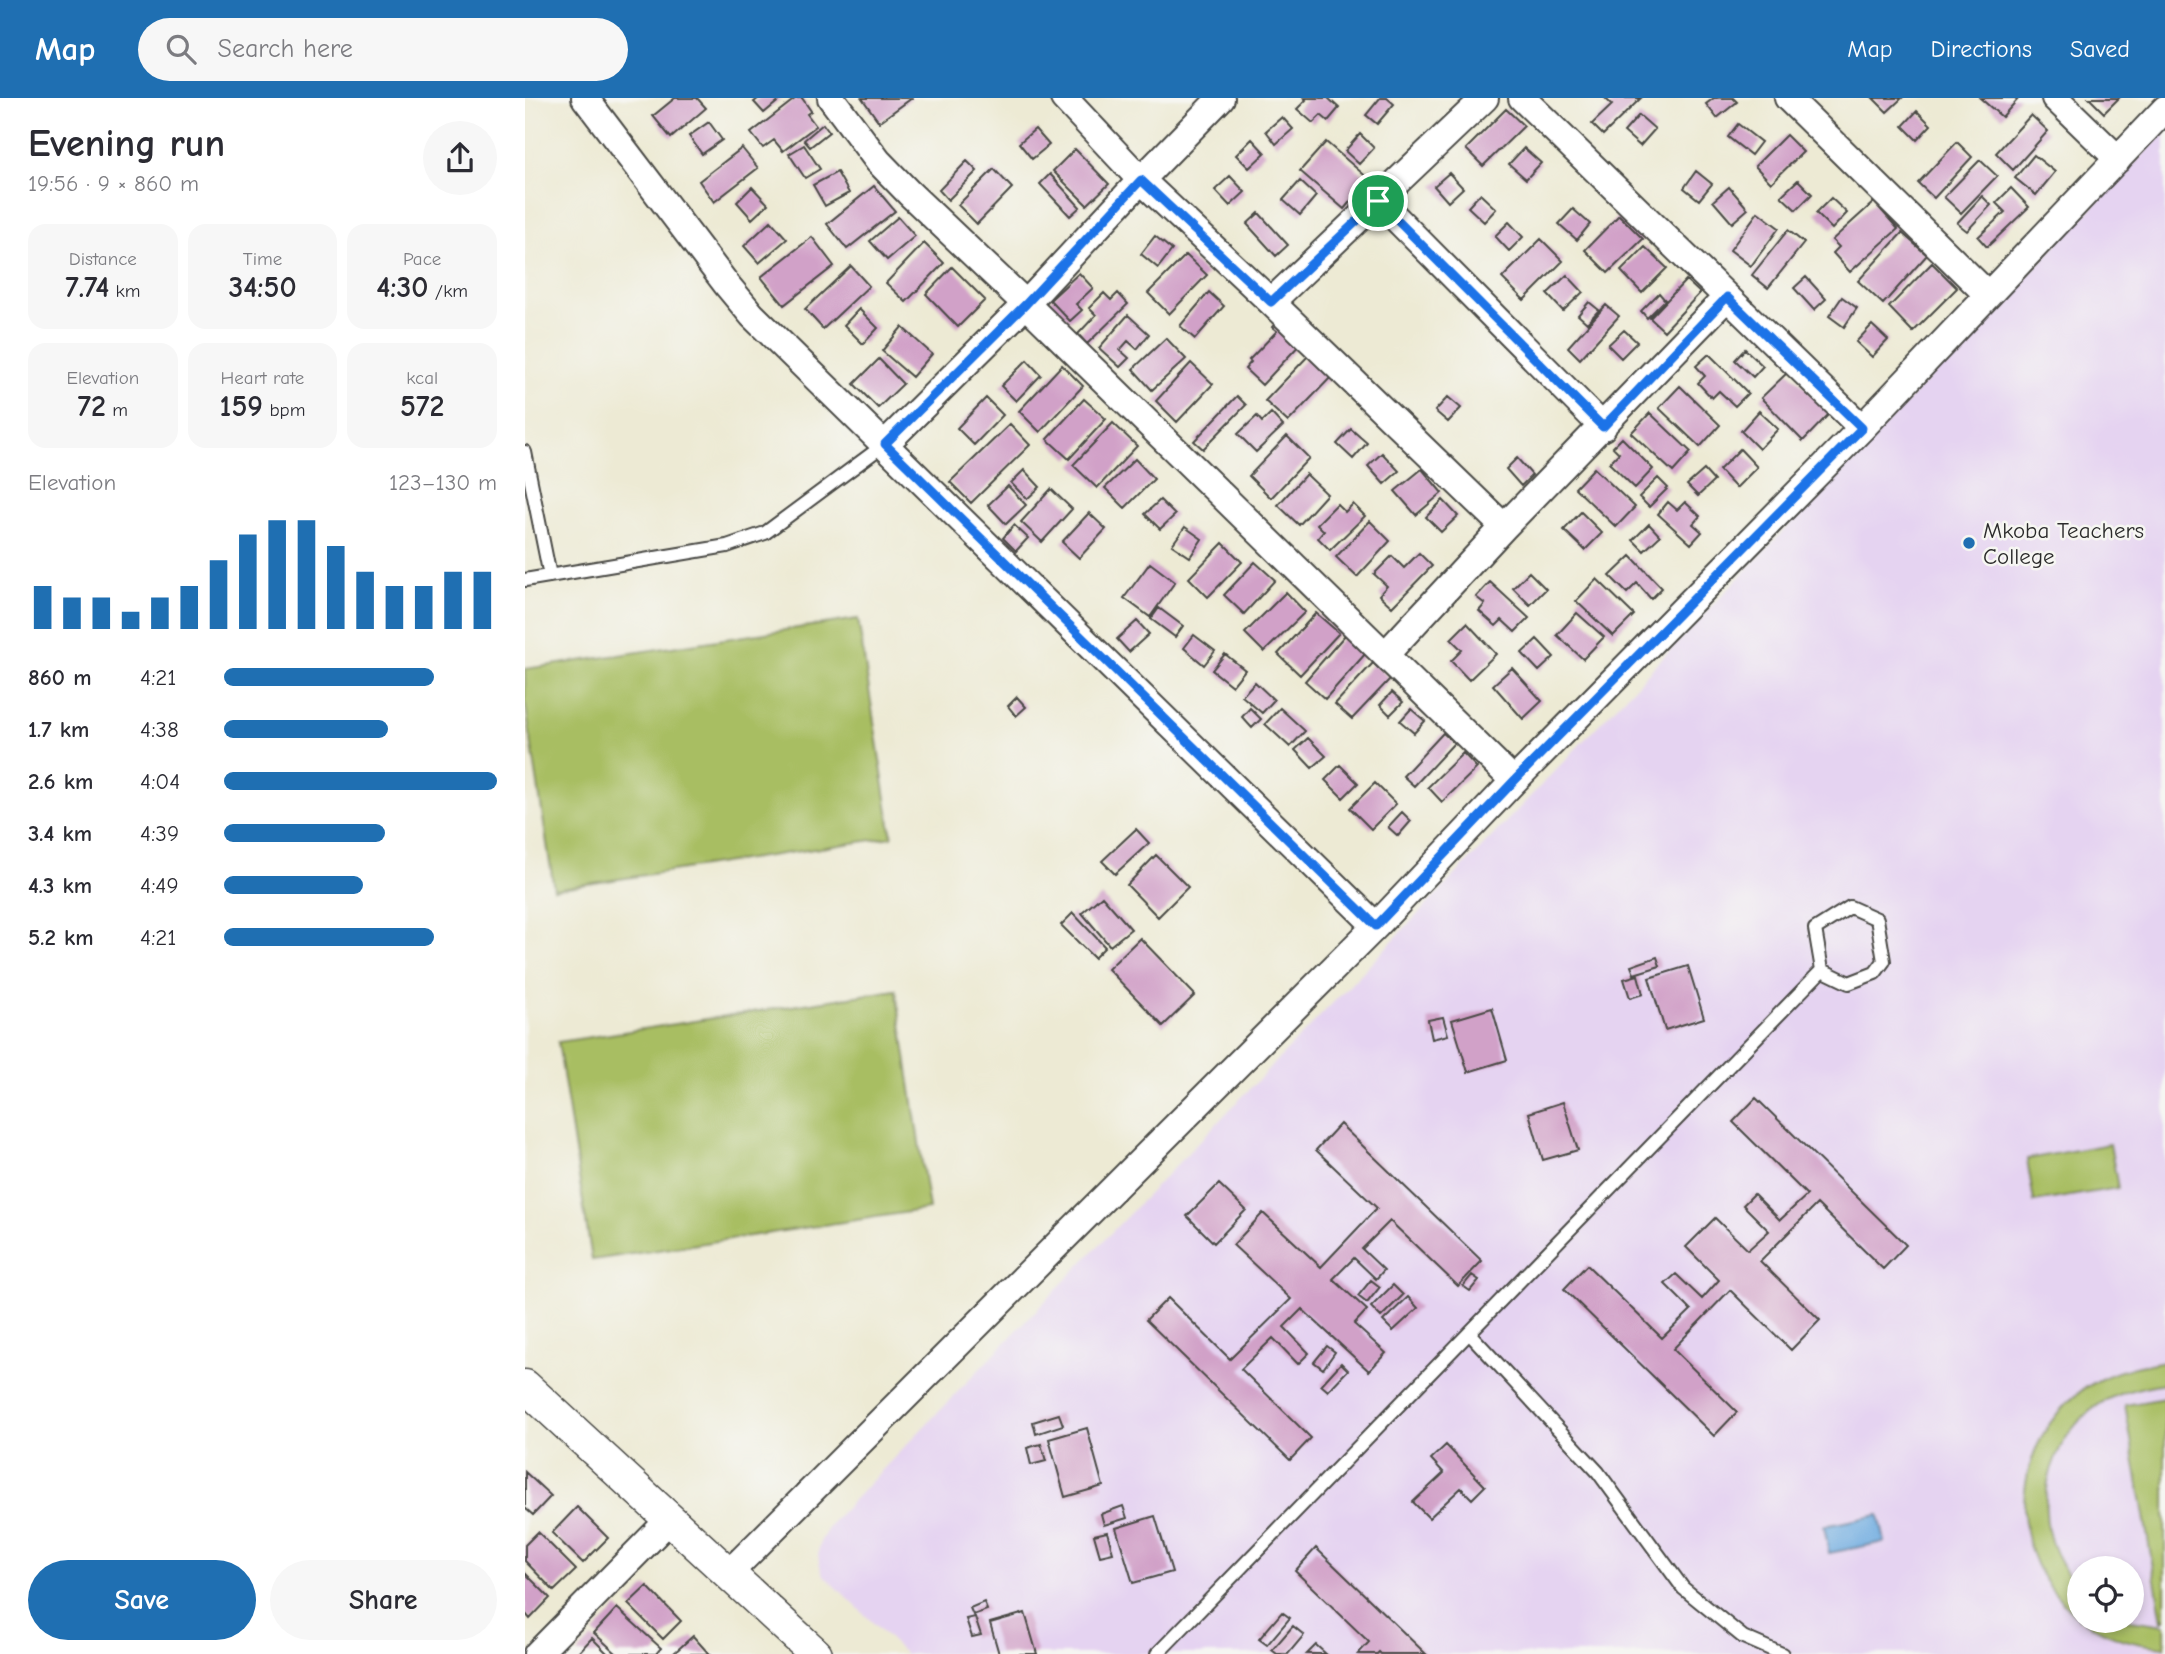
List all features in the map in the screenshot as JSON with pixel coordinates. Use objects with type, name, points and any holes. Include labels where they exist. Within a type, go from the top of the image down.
[{"type":"street","points":[[585,98],[752,315],[1376,926]]},
{"type":"street","points":[[831,98],[893,176],[1514,781]]},
{"type":"street","points":[[1064,98],[1141,180],[1504,527]]},
{"type":"street","points":[[885,444],[1026,304],[1221,98]]},
{"type":"street","points":[[1271,302],[1485,98]]},
{"type":"street","points":[[1522,98],[1862,428]]},
{"type":"street","points":[[1788,98],[1988,295]]},
{"type":"street","points":[[2055,98],[2118,159]]},
{"type":"street","points":[[728,1574],[1376,926],[1514,781],[1862,428],[2165,109]]},
{"type":"street","points":[[1378,201],[1603,427]]},
{"type":"street","points":[[1385,655],[1504,527],[1727,297]]},
{"type":"street","points":[[529,1397],[670,1519],[809,1652]]},
{"type":"street","points":[[537,1654],[670,1519]]},
{"type":"lane","points":[[525,580],[727,546],[753,538],[765,533],[885,444]]},
{"type":"lane","points":[[525,452],[550,576]]},
{"type":"lane","points":[[1850,907],[1877,919],[1884,961],[1875,972],[1849,983],[1822,970],[1815,929],[1850,907]]},
{"type":"lane","points":[[1157,1654],[1822,970]]},
{"type":"lane","points":[[1469,1334],[1598,1472],[1683,1588],[1743,1637],[1782,1654]]},
{"type":"shaded area","name":"Mkoba Teachers College","points":[[2165,131],[2165,1654],[905,1654],[824,1575],[818,1552],[821,1540],[832,1522],[1380,954]]},
{"type":"green space","points":[[858,619],[892,837],[554,889],[525,701],[525,669]]},
{"type":"green space","points":[[896,990],[929,1209],[592,1260],[558,1042]]},
{"type":"green space","points":[[2110,1144],[2118,1188],[2034,1202],[2027,1159]]},
{"type":"green space","points":[[2165,1361],[2165,1383],[2129,1391],[2108,1399],[2091,1410],[2065,1439],[2050,1475],[2046,1514],[2052,1544],[2067,1573],[2067,1606],[2044,1579],[2027,1538],[2024,1512],[2026,1485],[2032,1460],[2043,1435],[2058,1413],[2076,1395],[2099,1380],[2140,1366]]},
{"type":"green space","points":[[2165,1398],[2165,1620],[2162,1621],[2125,1405]]},
{"type":"green space","points":[[2144,1622],[2165,1625],[2165,1647],[2106,1633],[2144,1633]]},
{"type":"water","points":[[1879,1515],[1885,1542],[1829,1553],[1824,1526]]},
{"type":"building","points":[[675,98],[697,98],[706,108],[671,138],[653,116]]},
{"type":"building","points":[[759,98],[782,98],[764,113],[754,102]]},
{"type":"building","points":[[796,98],[802,98],[811,111],[807,114],[816,126],[783,151],[774,140],[763,148],[751,133]]},
{"type":"building","points":[[862,98],[912,98],[879,122]]},
{"type":"building","points":[[1304,98],[1328,98],[1339,108],[1328,121],[1321,115],[1313,123],[1297,109],[1306,100]]},
{"type":"building","points":[[1380,98],[1387,98],[1394,104],[1377,124],[1366,115]]},
{"type":"building","points":[[1605,98],[1641,98],[1603,135],[1592,124],[1612,105]]},
{"type":"building","points":[[1714,98],[1733,98],[1737,102],[1717,118],[1706,104]]},
{"type":"building","points":[[1873,98],[1902,98],[1887,112]]},
{"type":"building","points":[[1980,98],[2019,98],[2002,117]]},
{"type":"building","points":[[2089,98],[2119,98],[2104,113]]},
{"type":"building","points":[[1506,109],[1524,126],[1483,166],[1466,149]]},
{"type":"building","points":[[1917,111],[1931,125],[1917,140],[1903,126]]},
{"type":"building","points":[[1639,115],[1655,129],[1640,146],[1624,132]]},
{"type":"building","points":[[2031,115],[2048,131],[2013,170],[1996,153]]},
{"type":"building","points":[[1282,117],[1293,129],[1276,144],[1266,131]]},
{"type":"building","points":[[709,122],[722,140],[702,154],[689,136]]},
{"type":"building","points":[[823,124],[829,132],[810,147],[804,140]]},
{"type":"building","points":[[1738,124],[1761,142],[1751,155],[1728,137]]},
{"type":"building","points":[[1035,129],[1049,145],[1032,159],[1019,143]]},
{"type":"building","points":[[1360,134],[1374,148],[1359,164],[1345,151]]},
{"type":"building","points":[[1786,135],[1803,152],[1771,183],[1755,166]]},
{"type":"building","points":[[1252,139],[1265,153],[1249,168],[1236,155]]},
{"type":"building","points":[[1326,142],[1369,179],[1344,209],[1300,171]]},
{"type":"building","points":[[1957,142],[1972,157],[1934,198],[1918,183]]},
{"type":"building","points":[[804,145],[820,169],[805,178],[789,154]]},
{"type":"building","points":[[742,148],[758,168],[714,202],[699,181]]},
{"type":"building","points":[[1524,148],[1541,163],[1526,179],[1509,164]]},
{"type":"building","points":[[1075,149],[1109,184],[1087,205],[1053,171]]},
{"type":"building","points":[[2034,155],[2055,172],[2036,195],[2015,178]]},
{"type":"building","points":[[1980,160],[1997,176],[1961,213],[1944,197]]},
{"type":"building","points":[[967,161],[977,171],[948,200],[939,190]]},
{"type":"building","points":[[994,169],[1012,188],[977,224],[958,205]]},
{"type":"building","points":[[1696,171],[1712,184],[1699,200],[1684,188]]},
{"type":"building","points":[[837,172],[849,193],[825,206],[813,185]]},
{"type":"building","points":[[1449,173],[1463,188],[1448,202],[1434,186]]},
{"type":"building","points":[[1050,174],[1080,207],[1070,216],[1040,184]]},
{"type":"building","points":[[1230,176],[1245,192],[1230,206],[1215,190]]},
{"type":"building","points":[[1798,180],[1812,194],[1796,210],[1781,196]]},
{"type":"building","points":[[1300,181],[1316,196],[1300,215],[1283,200]]},
{"type":"building","points":[[874,186],[895,211],[847,249],[827,224]]},
{"type":"building","points":[[752,187],[768,204],[752,219],[737,202]]},
{"type":"building","points":[[1729,187],[1748,209],[1732,223],[1713,201]]},
{"type":"building","points":[[2011,188],[2029,207],[1987,247],[1978,237],[2005,212],[1996,203]]},
{"type":"building","points":[[1480,194],[1496,209],[1484,222],[1468,207]]},
{"type":"building","points":[[1982,196],[1991,205],[1967,231],[1957,223]]},
{"type":"building","points":[[1831,198],[1847,213],[1832,229],[1816,213]]},
{"type":"building","points":[[1874,202],[1898,229],[1850,272],[1833,253],[1839,247],[1832,240]]},
{"type":"building","points":[[1573,209],[1590,224],[1577,240],[1559,224]]},
{"type":"building","points":[[1758,212],[1779,228],[1751,266],[1730,250]]},
{"type":"building","points":[[1259,213],[1288,245],[1276,256],[1247,224]]},
{"type":"building","points":[[1619,215],[1643,239],[1608,273],[1585,250]]},
{"type":"building","points":[[898,217],[915,236],[887,260],[870,241]]},
{"type":"building","points":[[771,221],[787,239],[759,263],[744,246]]},
{"type":"building","points":[[1509,222],[1523,237],[1509,251],[1495,236]]},
{"type":"building","points":[[1788,230],[1804,243],[1768,288],[1752,275]]},
{"type":"building","points":[[1902,233],[1927,255],[1883,304],[1858,281]]},
{"type":"building","points":[[1155,236],[1172,250],[1158,268],[1141,254]]},
{"type":"building","points":[[812,237],[834,266],[784,305],[761,277]]},
{"type":"building","points":[[1541,239],[1563,261],[1524,300],[1502,278]]},
{"type":"building","points":[[924,243],[944,263],[906,302],[886,283]]},
{"type":"building","points":[[1645,247],[1667,268],[1642,293],[1621,271]]},
{"type":"building","points":[[1186,255],[1207,275],[1169,314],[1148,293]]},
{"type":"building","points":[[1932,263],[1957,288],[1913,332],[1889,307]]},
{"type":"building","points":[[851,266],[869,286],[823,329],[805,309]]},
{"type":"building","points":[[952,267],[985,300],[958,327],[926,294]]},
{"type":"building","points":[[1079,273],[1093,288],[1076,304],[1082,310],[1070,321],[1050,300]]},
{"type":"building","points":[[1567,275],[1583,292],[1563,311],[1547,294]]},
{"type":"building","points":[[1806,277],[1826,299],[1814,310],[1794,288]]},
{"type":"building","points":[[1686,280],[1700,293],[1664,331],[1650,318]]},
{"type":"building","points":[[1209,292],[1224,306],[1195,339],[1180,326]]},
{"type":"building","points":[[1104,293],[1111,300],[1118,293],[1128,304],[1087,344],[1078,334],[1096,315],[1089,308]]},
{"type":"building","points":[[1659,293],[1665,300],[1647,318],[1641,311]]},
{"type":"building","points":[[1842,297],[1857,308],[1844,327],[1829,316]]},
{"type":"building","points":[[1589,302],[1599,310],[1587,323],[1578,315]]},
{"type":"building","points":[[1606,305],[1619,316],[1580,359],[1568,347]]},
{"type":"building","points":[[859,309],[878,328],[863,344],[844,325]]},
{"type":"building","points":[[1128,315],[1149,334],[1137,349],[1128,341],[1120,350],[1129,358],[1120,367],[1099,348]]},
{"type":"building","points":[[1279,319],[1303,341],[1262,385],[1245,369],[1251,362],[1249,360],[1277,331],[1272,327]]},
{"type":"building","points":[[1872,325],[1888,340],[1872,357],[1856,342]]},
{"type":"building","points":[[902,327],[932,354],[912,377],[882,351]]},
{"type":"building","points":[[1624,330],[1637,342],[1621,358],[1608,345]]},
{"type":"building","points":[[1166,338],[1186,359],[1152,390],[1133,369]]},
{"type":"building","points":[[1745,349],[1763,366],[1753,377],[1735,360]]},
{"type":"building","points":[[1310,354],[1332,376],[1288,422],[1265,401]]},
{"type":"building","points":[[1709,354],[1748,393],[1735,406],[1719,391],[1712,398],[1698,383],[1705,376],[1696,366]]},
{"type":"building","points":[[879,359],[903,384],[878,408],[854,384]]},
{"type":"building","points":[[1027,360],[1041,375],[1016,401],[1001,386]]},
{"type":"building","points":[[1191,363],[1213,384],[1177,422],[1156,401]]},
{"type":"building","points":[[1062,365],[1083,386],[1040,432],[1019,411]]},
{"type":"building","points":[[1789,371],[1830,413],[1803,441],[1761,398]]},
{"type":"building","points":[[1680,386],[1720,425],[1700,447],[1659,408]]},
{"type":"building","points":[[1237,396],[1246,405],[1203,449],[1194,441]]},
{"type":"building","points":[[1448,397],[1461,408],[1448,422],[1435,411]]},
{"type":"building","points":[[986,398],[1003,415],[974,445],[957,428]]},
{"type":"building","points":[[1084,399],[1106,419],[1069,459],[1047,439]]},
{"type":"building","points":[[1759,411],[1778,429],[1759,449],[1741,431]]},
{"type":"building","points":[[1271,413],[1283,426],[1256,452],[1238,434],[1257,416],[1262,422]]},
{"type":"building","points":[[1650,413],[1691,452],[1673,472],[1631,433]]},
{"type":"building","points":[[1113,423],[1137,446],[1097,488],[1073,465]]},
{"type":"building","points":[[1010,424],[1030,445],[971,503],[950,482]]},
{"type":"building","points":[[1351,429],[1367,443],[1353,459],[1337,444]]},
{"type":"building","points":[[1287,436],[1309,458],[1271,498],[1249,476]]},
{"type":"building","points":[[1622,438],[1653,469],[1635,488],[1609,463],[1619,453],[1613,447]]},
{"type":"building","points":[[1740,449],[1757,467],[1736,488],[1719,470]]},
{"type":"building","points":[[1382,453],[1399,471],[1384,484],[1368,466]]},
{"type":"building","points":[[1517,458],[1532,475],[1521,486],[1506,469]]},
{"type":"building","points":[[1135,459],[1154,479],[1125,508],[1105,488]]},
{"type":"building","points":[[1594,468],[1635,507],[1616,527],[1575,488]]},
{"type":"building","points":[[1422,469],[1442,493],[1416,515],[1395,491]]},
{"type":"building","points":[[1024,470],[1040,487],[1027,499],[1011,483]]},
{"type":"building","points":[[1704,470],[1714,481],[1698,496],[1687,485]]},
{"type":"building","points":[[1306,474],[1327,494],[1299,525],[1278,505]]},
{"type":"building","points":[[1658,478],[1668,488],[1649,507],[1639,497]]},
{"type":"building","points":[[1008,486],[1026,505],[1006,524],[988,505]]},
{"type":"building","points":[[1051,489],[1072,509],[1042,542],[1021,522]]},
{"type":"building","points":[[1160,500],[1175,515],[1160,529],[1145,514]]},
{"type":"building","points":[[1443,500],[1458,516],[1441,532],[1426,517]]},
{"type":"building","points":[[1668,502],[1677,510],[1685,502],[1700,516],[1693,524],[1702,532],[1691,544],[1658,514]]},
{"type":"building","points":[[1337,504],[1345,512],[1353,504],[1365,516],[1330,550],[1318,538],[1324,531],[1317,524]]},
{"type":"building","points":[[1581,512],[1602,533],[1585,550],[1564,530]]},
{"type":"building","points":[[1089,513],[1106,529],[1079,558],[1062,542]]},
{"type":"building","points":[[1370,521],[1390,541],[1357,577],[1336,557]]},
{"type":"building","points":[[1649,524],[1660,536],[1644,551],[1633,540]]},
{"type":"building","points":[[1014,525],[1028,538],[1016,551],[1003,538]]},
{"type":"building","points":[[1185,527],[1202,539],[1190,557],[1172,545]]},
{"type":"building","points":[[1223,543],[1242,562],[1208,597],[1189,578]]},
{"type":"building","points":[[1419,553],[1432,566],[1392,607],[1379,595],[1387,586],[1374,574],[1392,556],[1404,568]]},
{"type":"building","points":[[1631,556],[1662,588],[1651,599],[1637,583],[1627,593],[1610,576]]},
{"type":"building","points":[[1255,562],[1275,580],[1244,614],[1224,595]]},
{"type":"building","points":[[1150,563],[1175,582],[1150,617],[1124,598]]},
{"type":"building","points":[[1529,572],[1546,589],[1530,605],[1513,588]]},
{"type":"building","points":[[1597,579],[1634,615],[1613,636],[1576,601]]},
{"type":"building","points":[[1490,582],[1529,618],[1515,632],[1502,620],[1496,626],[1479,611],[1485,604],[1476,597]]},
{"type":"building","points":[[1286,592],[1305,612],[1264,652],[1245,633]]},
{"type":"building","points":[[1159,608],[1183,626],[1175,637],[1151,619]]},
{"type":"building","points":[[1316,613],[1339,633],[1300,675],[1278,654]]},
{"type":"building","points":[[1577,613],[1604,637],[1583,659],[1557,635]]},
{"type":"building","points":[[1137,621],[1149,634],[1129,652],[1117,639]]},
{"type":"building","points":[[1467,623],[1496,654],[1469,680],[1451,661],[1462,650],[1451,639]]},
{"type":"building","points":[[1194,635],[1215,651],[1204,665],[1184,648]]},
{"type":"building","points":[[1345,635],[1366,653],[1325,699],[1305,681]]},
{"type":"building","points":[[1537,639],[1554,657],[1539,671],[1522,653]]},
{"type":"building","points":[[1225,654],[1245,670],[1232,686],[1212,670]]},
{"type":"building","points":[[1373,663],[1390,679],[1352,719],[1335,704]]},
{"type":"building","points":[[1512,668],[1542,701],[1523,719],[1493,685]]},
{"type":"building","points":[[1255,682],[1274,700],[1262,713],[1242,696]]},
{"type":"building","points":[[1392,692],[1403,702],[1390,715],[1380,705]]},
{"type":"building","points":[[1017,697],[1026,707],[1016,716],[1008,706]]},
{"type":"building","points":[[1250,708],[1261,719],[1252,728],[1242,717]]},
{"type":"building","points":[[1280,708],[1305,731],[1290,747],[1265,724]]},
{"type":"building","points":[[1411,709],[1425,721],[1414,733],[1400,721]]},
{"type":"building","points":[[1443,733],[1454,743],[1414,786],[1403,776]]},
{"type":"building","points":[[1308,738],[1326,756],[1312,768],[1295,750]]},
{"type":"building","points":[[1463,753],[1477,768],[1442,802],[1428,787]]},
{"type":"building","points":[[1340,765],[1358,783],[1343,798],[1325,780]]},
{"type":"building","points":[[1375,783],[1396,804],[1371,829],[1350,808]]},
{"type":"building","points":[[1402,812],[1411,821],[1398,836],[1388,827]]},
{"type":"building","points":[[1136,829],[1149,843],[1115,874],[1102,861]]},
{"type":"building","points":[[1156,855],[1188,887],[1158,917],[1127,885]]},
{"type":"building","points":[[1102,896],[1131,929],[1110,946],[1082,913]]},
{"type":"building","points":[[1073,913],[1105,947],[1094,958],[1061,925]]},
{"type":"building","points":[[1140,938],[1195,995],[1163,1026],[1108,969]]},
{"type":"building","points":[[1657,957],[1660,966],[1634,974],[1631,966]]},
{"type":"building","points":[[1688,966],[1704,1018],[1665,1030],[1649,978]]},
{"type":"building","points":[[1638,975],[1643,994],[1630,998],[1624,979]]},
{"type":"building","points":[[1492,1008],[1507,1060],[1468,1072],[1452,1020]]},
{"type":"building","points":[[1443,1017],[1448,1035],[1432,1039],[1428,1020]]},
{"type":"building","points":[[1756,1098],[1906,1245],[1883,1269],[1817,1204],[1760,1261],[1820,1320],[1791,1350],[1730,1290],[1673,1349],[1737,1412],[1714,1436],[1564,1289],[1587,1265],[1662,1338],[1691,1310],[1665,1284],[1676,1274],[1702,1299],[1719,1280],[1686,1247],[1715,1218],[1748,1250],[1769,1231],[1743,1205],[1754,1194],[1780,1220],[1807,1195],[1733,1122]]},
{"type":"building","points":[[1563,1102],[1578,1150],[1543,1160],[1529,1113]]},
{"type":"building","points":[[1340,1124],[1482,1261],[1458,1286],[1390,1221],[1362,1249],[1384,1270],[1376,1279],[1354,1258],[1333,1279],[1367,1310],[1354,1324],[1386,1353],[1369,1371],[1302,1309],[1284,1327],[1309,1353],[1298,1364],[1273,1338],[1241,1369],[1311,1438],[1290,1460],[1146,1320],[1168,1298],[1230,1359],[1291,1299],[1233,1245],[1263,1213],[1321,1267],[1377,1208],[1316,1150]]},
{"type":"building","points":[[1219,1184],[1246,1210],[1214,1243],[1187,1216]]},
{"type":"building","points":[[1472,1275],[1479,1280],[1470,1291],[1463,1286]]},
{"type":"building","points":[[1371,1280],[1380,1287],[1367,1303],[1358,1296]]},
{"type":"building","points":[[1393,1285],[1403,1295],[1381,1317],[1371,1307]]},
{"type":"building","points":[[1408,1297],[1418,1308],[1393,1331],[1383,1321]]},
{"type":"building","points":[[1327,1346],[1335,1352],[1323,1369],[1314,1362]]},
{"type":"building","points":[[1341,1363],[1348,1370],[1328,1391],[1321,1385]]},
{"type":"building","points":[[1059,1414],[1063,1425],[1036,1434],[1033,1422]]},
{"type":"building","points":[[1087,1428],[1103,1486],[1065,1497],[1049,1439]]},
{"type":"building","points":[[1041,1444],[1046,1461],[1031,1465],[1027,1448]]},
{"type":"building","points":[[1446,1445],[1485,1486],[1472,1499],[1461,1488],[1429,1518],[1413,1502],[1444,1473],[1431,1459]]},
{"type":"building","points":[[525,1472],[551,1496],[533,1515],[525,1508]]},
{"type":"building","points":[[1123,1506],[1127,1518],[1104,1525],[1101,1514]]},
{"type":"building","points":[[577,1507],[608,1538],[583,1563],[552,1533]]},
{"type":"building","points":[[1155,1516],[1172,1572],[1133,1583],[1116,1528]]},
{"type":"building","points":[[538,1532],[576,1570],[554,1591],[525,1561],[525,1545]]},
{"type":"building","points":[[1107,1532],[1113,1553],[1100,1556],[1094,1535]]},
{"type":"building","points":[[1316,1548],[1426,1654],[1358,1654],[1369,1642],[1295,1571]]},
{"type":"building","points":[[525,1573],[550,1598],[530,1619],[525,1613]]},
{"type":"building","points":[[647,1586],[681,1621],[663,1639],[628,1604]]},
{"type":"building","points":[[984,1602],[987,1610],[973,1615],[970,1608]]},
{"type":"building","points":[[617,1608],[661,1648],[656,1654],[617,1654],[594,1633]]},
{"type":"building","points":[[1282,1612],[1290,1618],[1267,1645],[1259,1639]]},
{"type":"building","points":[[1025,1613],[1037,1654],[999,1654],[990,1623]]},
{"type":"building","points":[[975,1617],[981,1635],[972,1637],[966,1619]]},
{"type":"building","points":[[1293,1626],[1304,1635],[1288,1654],[1277,1654],[1272,1650]]},
{"type":"building","points":[[693,1636],[709,1654],[673,1654]]},
{"type":"building","points":[[592,1638],[608,1654],[577,1654]]},
{"type":"building","points":[[1316,1645],[1326,1654],[1307,1654]]},
{"type":"place","name":"Mkoba Teachers College","points":[[1969,543]]},
{"type":"route","points":[[1141,180],[1271,302],[1378,201],[1603,427],[1727,297],[1862,428],[1514,781],[1376,926],[885,444],[1026,304],[1141,180]]}]
